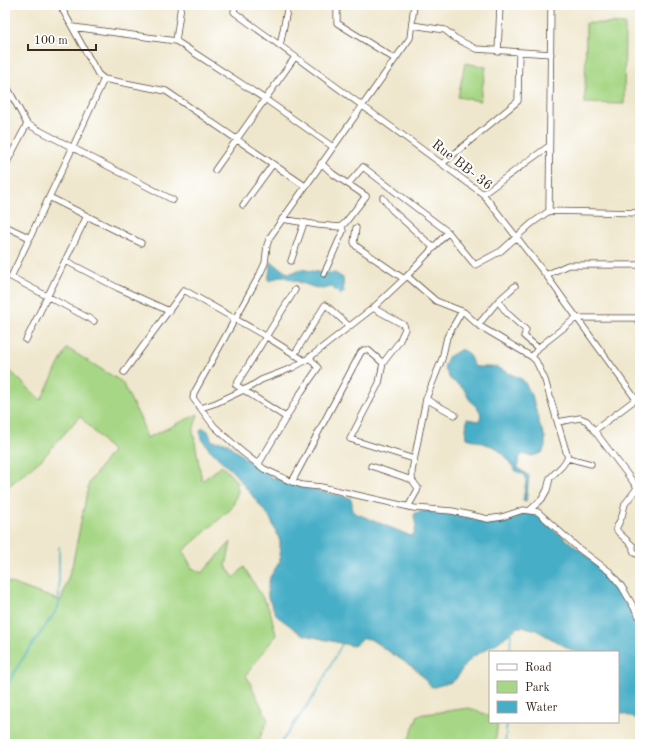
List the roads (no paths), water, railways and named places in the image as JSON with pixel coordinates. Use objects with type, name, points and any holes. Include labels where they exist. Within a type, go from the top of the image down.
[{"type":"street","points":[[60,5],[98,74],[104,79],[166,91],[305,186]]},
{"type":"street","points":[[176,41],[181,5]]},
{"type":"street","name":"Rue BB- 36","points":[[235,5],[234,12],[483,194],[517,236],[576,318],[638,397],[640,405]]},
{"type":"street","points":[[280,46],[288,5]]},
{"type":"street","points":[[337,5],[337,23],[395,59]]},
{"type":"street","points":[[414,5],[410,38],[305,186],[268,241],[266,263],[236,320],[193,395],[214,426],[241,451],[258,465],[273,474],[292,482],[408,507],[452,511],[492,519],[524,510],[539,513],[578,548],[610,572],[626,593],[640,618]]},
{"type":"street","points":[[498,52],[500,5]]},
{"type":"street","points":[[548,211],[551,5]]},
{"type":"street","points":[[412,25],[445,30],[476,50],[551,54]]},
{"type":"street","points":[[73,27],[176,41],[265,99],[333,147]]},
{"type":"street","points":[[442,164],[518,102],[519,53]]},
{"type":"street","points":[[215,170],[295,57]]},
{"type":"street","points":[[94,321],[11,277],[50,197],[104,79]]},
{"type":"street","points":[[6,86],[27,124],[173,200]]},
{"type":"street","points":[[5,166],[27,124]]},
{"type":"street","points":[[483,194],[549,146]]},
{"type":"street","points":[[322,163],[329,171],[366,196],[342,226],[343,230],[324,274]]},
{"type":"street","points":[[243,205],[273,164]]},
{"type":"street","points":[[348,184],[363,167],[448,232],[475,265],[501,251],[548,211],[640,213]]},
{"type":"street","points":[[50,197],[141,243]]},
{"type":"street","points":[[383,198],[392,210],[434,248]]},
{"type":"street","points":[[26,340],[87,216]]},
{"type":"street","points":[[282,219],[325,226],[342,226]]},
{"type":"street","points":[[291,260],[304,223]]},
{"type":"street","points":[[5,226],[30,238]]},
{"type":"street","points":[[356,228],[354,242],[356,246],[406,278],[436,301],[462,311],[478,325],[532,357],[538,365],[545,380],[568,458]]},
{"type":"street","points":[[201,408],[211,406],[261,380],[292,368],[307,359],[373,308],[406,278],[448,232]]},
{"type":"street","points":[[66,261],[118,288],[169,311]]},
{"type":"street","points":[[546,275],[568,265],[640,265]]},
{"type":"street","points":[[478,325],[498,301],[515,286]]},
{"type":"street","points":[[124,372],[184,290],[294,354],[307,359],[318,368],[300,394],[258,465]]},
{"type":"street","points":[[286,418],[243,390],[236,385],[236,383],[294,290]]},
{"type":"street","points":[[498,301],[507,313],[526,330],[524,336],[538,348]]},
{"type":"street","points":[[294,354],[324,305],[349,326]]},
{"type":"street","points":[[373,308],[405,326],[399,342],[383,363],[379,383],[351,440],[414,459]]},
{"type":"street","points":[[412,480],[414,459],[426,399],[442,359],[447,337],[462,311]]},
{"type":"street","points":[[532,357],[538,348],[576,318],[636,318],[640,324]]},
{"type":"street","points":[[292,482],[361,352],[368,350],[383,363]]},
{"type":"street","points":[[595,430],[638,397]]},
{"type":"street","points":[[426,399],[455,415]]},
{"type":"street","points":[[558,422],[580,418],[583,419],[595,430],[638,489],[625,504],[622,516],[616,529],[619,534],[632,546],[635,553],[640,556]]},
{"type":"street","points":[[568,458],[591,464]]},
{"type":"street","points":[[530,510],[542,499],[547,490],[550,478],[568,458]]},
{"type":"street","points":[[371,466],[412,480],[418,488],[408,507]]},
{"type":"water","points":[[270,262],[288,273],[300,269],[324,273],[335,273],[343,278],[344,292],[340,295],[332,287],[322,289],[282,276],[268,280]]},
{"type":"water","points":[[460,350],[464,350],[469,355],[474,366],[496,367],[523,380],[532,395],[540,426],[545,437],[545,446],[542,453],[532,456],[522,454],[518,460],[518,468],[529,476],[526,502],[523,501],[526,481],[524,475],[516,471],[505,456],[495,447],[467,438],[467,419],[479,421],[481,417],[480,411],[469,399],[464,389],[450,379],[444,367],[448,357]]},
{"type":"water","points":[[203,428],[208,431],[212,441],[225,442],[272,477],[301,487],[350,498],[352,502],[352,510],[355,513],[411,536],[414,534],[416,526],[414,516],[415,513],[423,511],[433,510],[492,522],[502,521],[517,515],[534,513],[603,569],[619,587],[640,625],[640,720],[619,712],[619,651],[573,651],[536,630],[525,627],[518,627],[497,643],[474,656],[452,682],[434,687],[430,686],[417,670],[370,639],[362,639],[353,646],[301,634],[277,616],[268,598],[270,577],[280,561],[280,541],[271,520],[235,474],[208,448],[201,437],[200,430]]},
{"type":"waterway","points":[[5,353],[9,348]]},
{"type":"waterway","points":[[5,689],[21,661],[58,608],[59,547]]},
{"type":"waterway","points":[[510,651],[511,632]]},
{"type":"waterway","points":[[280,744],[316,693],[342,644]]},
{"type":"waterway","points":[[505,744],[507,723]]}]
